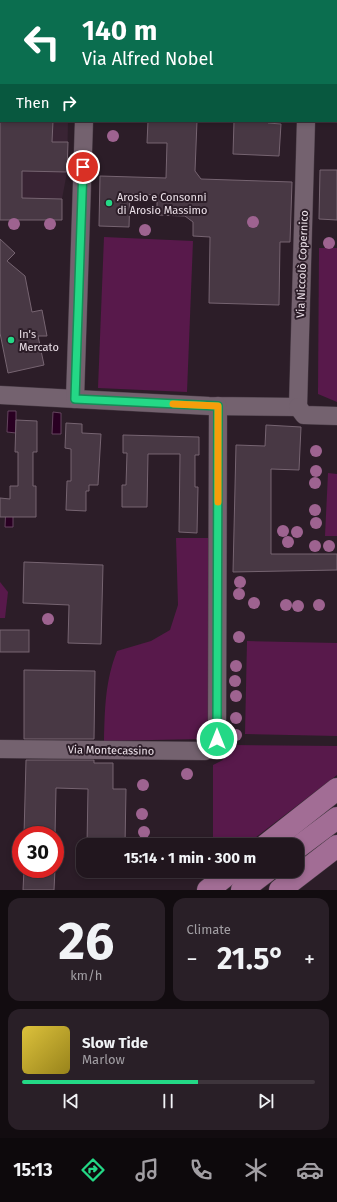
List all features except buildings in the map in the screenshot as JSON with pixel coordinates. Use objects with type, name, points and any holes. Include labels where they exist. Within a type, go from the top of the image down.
[{"type":"main road","points":[[275,838],[337,789]]},
{"type":"main road","points":[[304,843],[337,818]]},
{"type":"main road","points":[[280,890],[337,846]]},
{"type":"main road","points":[[208,890],[223,878]]},
{"type":"main road","points":[[242,890],[258,878]]},
{"type":"street","points":[[75,399],[84,122]]},
{"type":"street","name":"Via Niccolò Copernico","points":[[298,407],[306,122]]},
{"type":"street","points":[[0,395],[218,406],[298,407],[304,415],[337,416]]},
{"type":"street","name":"Via Montecassino","points":[[0,749],[205,751],[211,748],[217,739],[218,406]]},
{"type":"shaded area","points":[[0,122],[68,122],[67,172],[62,199],[62,220],[0,220]]},
{"type":"shaded area","points":[[104,237],[193,241],[187,392],[98,388]]},
{"type":"shaded area","points":[[319,248],[337,248],[337,402],[318,394]]},
{"type":"shaded area","points":[[8,411],[16,411],[16,433],[7,432]]},
{"type":"shaded area","points":[[53,412],[61,413],[61,434],[52,434]]},
{"type":"shaded area","points":[[328,473],[337,474],[337,536],[325,536]]},
{"type":"shaded area","points":[[6,505],[13,505],[13,527],[5,527]]},
{"type":"shaded area","points":[[176,538],[209,538],[208,731],[201,739],[104,741],[105,706],[108,684],[117,651],[151,641],[170,630],[178,605]]},
{"type":"shaded area","points":[[0,582],[8,592],[5,618],[0,618]]},
{"type":"shaded area","points":[[247,641],[337,643],[337,736],[245,734]]},
{"type":"shaded area","points":[[228,745],[337,746],[337,775],[255,838],[213,838],[213,765],[223,760]]},
{"type":"slow traffic","points":[[173,404],[218,406],[218,502]]},
{"type":"place","name":"Arosio e Consonni di Arosio Massimo","points":[[109,203]]},
{"type":"place","name":"In's Mercato","points":[[11,340]]},
{"type":"route","points":[[83,167],[75,399],[218,406],[217,739]]}]
